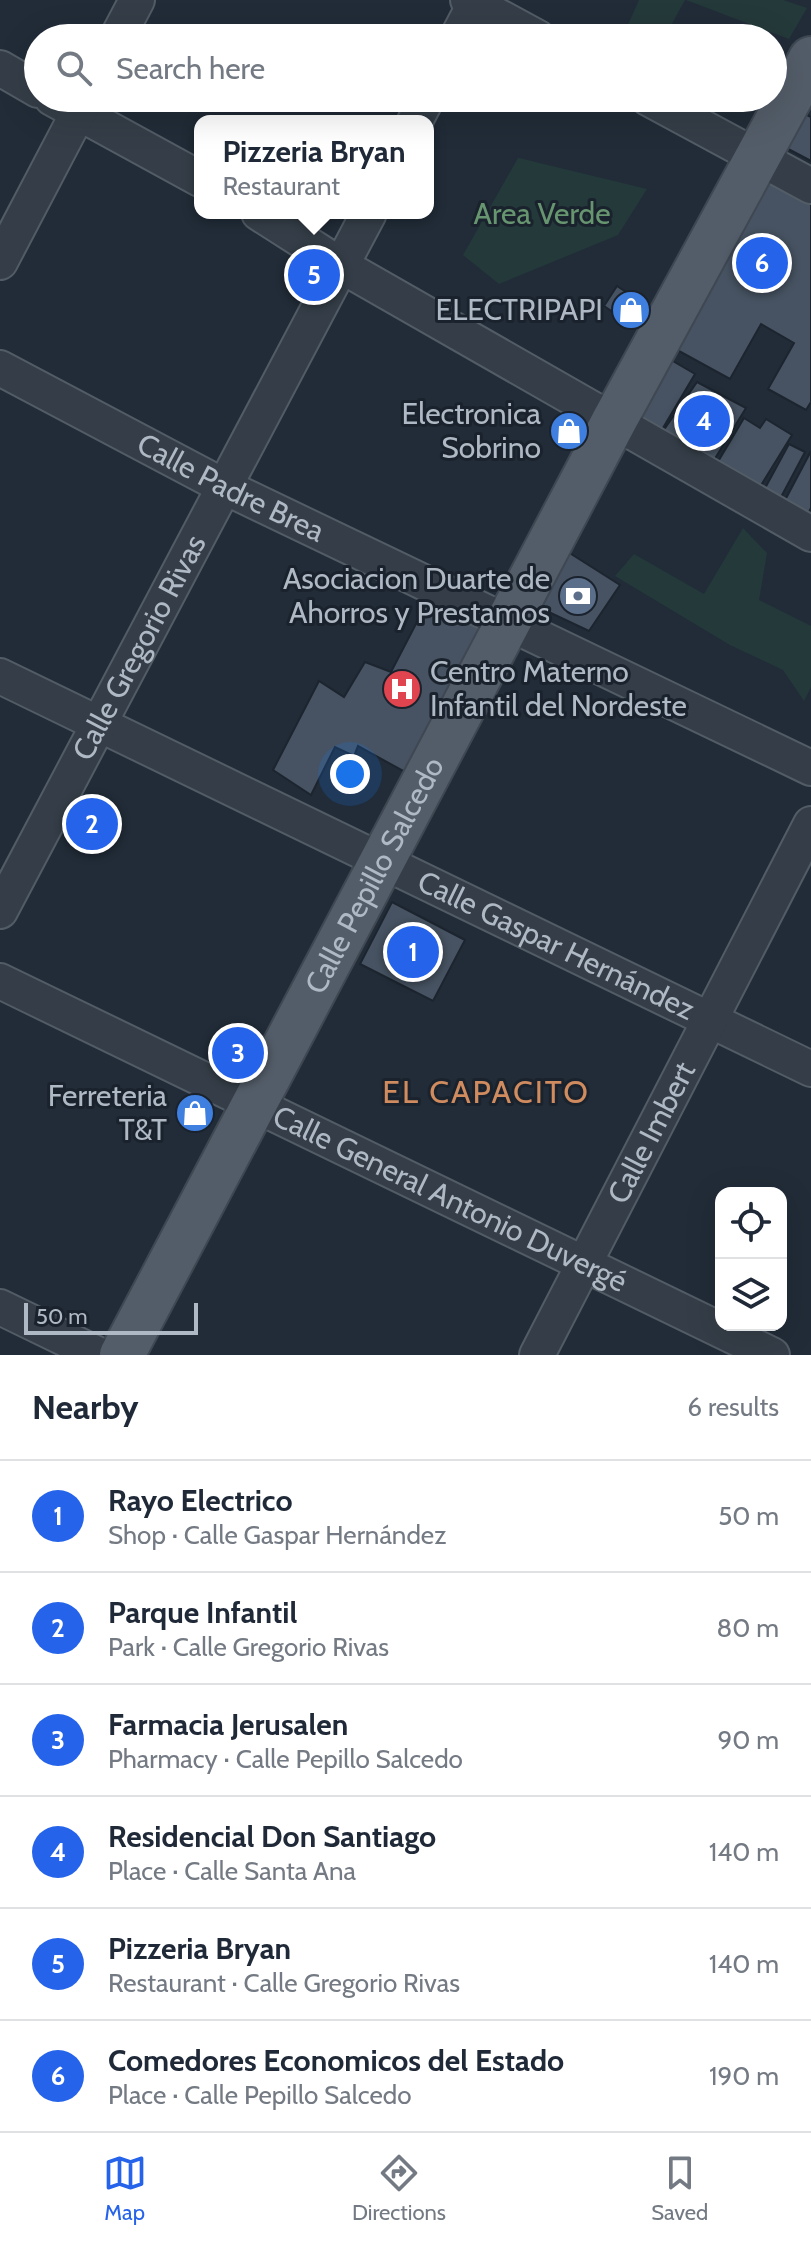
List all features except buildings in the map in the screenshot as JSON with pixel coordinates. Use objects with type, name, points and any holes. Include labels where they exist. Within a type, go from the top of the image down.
[{"type":"main road","name":"Calle Pepillo Salcedo","points":[[787,103],[811,59]]},
{"type":"main road","name":"Calle Pepillo Salcedo","points":[[122,1355],[379,863],[782,112]]},
{"type":"street","points":[[124,24],[137,0]]},
{"type":"street","points":[[463,24],[473,1],[513,24]]},
{"type":"street","points":[[0,68],[24,82]]},
{"type":"street","points":[[0,262],[68,112]]},
{"type":"street","points":[[87,112],[194,175]]},
{"type":"street","points":[[674,112],[811,186]]},
{"type":"street","points":[[268,219],[342,266],[811,534]]},
{"type":"street","name":"Calle Gregorio Rivas","points":[[0,911],[366,219]]},
{"type":"street","name":"Calle Padre Brea","points":[[0,368],[223,486],[811,768]]},
{"type":"street","name":"Calle Gaspar Hernández","points":[[0,676],[379,863],[811,1069]]},
{"type":"street","name":"Calle Imbert","points":[[537,1355],[811,824]]},
{"type":"street","name":"Calle General Antonio Duvergé","points":[[0,981],[254,1101],[584,1266],[772,1355]]},
{"type":"street","points":[[0,1307],[99,1355]]},
{"type":"green space","points":[[639,0],[685,0],[672,24],[628,24]]},
{"type":"green space","points":[[686,0],[783,0],[807,8],[789,39],[787,24],[749,24]]},
{"type":"green space","name":"Area Verde","points":[[518,158],[647,189],[618,235],[499,284],[463,255]]},
{"type":"green space","points":[[743,528],[767,553],[759,600],[811,626],[811,687],[804,701],[783,670],[730,645],[615,576],[634,554],[704,594]]},
{"type":"green space","points":[[89,801],[109,808],[105,840],[85,849],[68,839]]},
{"type":"place","name":"Comedores Economicos del Estado","points":[[762,263]]},
{"type":"place","name":"Pizzeria Bryan","points":[[314,275]]},
{"type":"place","name":"ELECTRIPAPI","points":[[631,310]]},
{"type":"place","name":"Residencial Don Santiago","points":[[704,421]]},
{"type":"place","name":"Electronica Sobrino","points":[[569,431]]},
{"type":"place","name":"Asociacion Duarte de Ahorros y Prestamos","points":[[578,596]]},
{"type":"place","name":"Centro Materno Infantil del Nordeste","points":[[402,689]]},
{"type":"place","name":"Parque Infantil","points":[[92,824]]},
{"type":"place","name":"Rayo Electrico","points":[[413,952]]},
{"type":"place","name":"Farmacia Jerusalen","points":[[238,1053]]},
{"type":"place","name":"Ferreteria T&T","points":[[195,1113]]},
{"type":"district","name":"EL CAPACITO","points":[[486,1092]]}]
